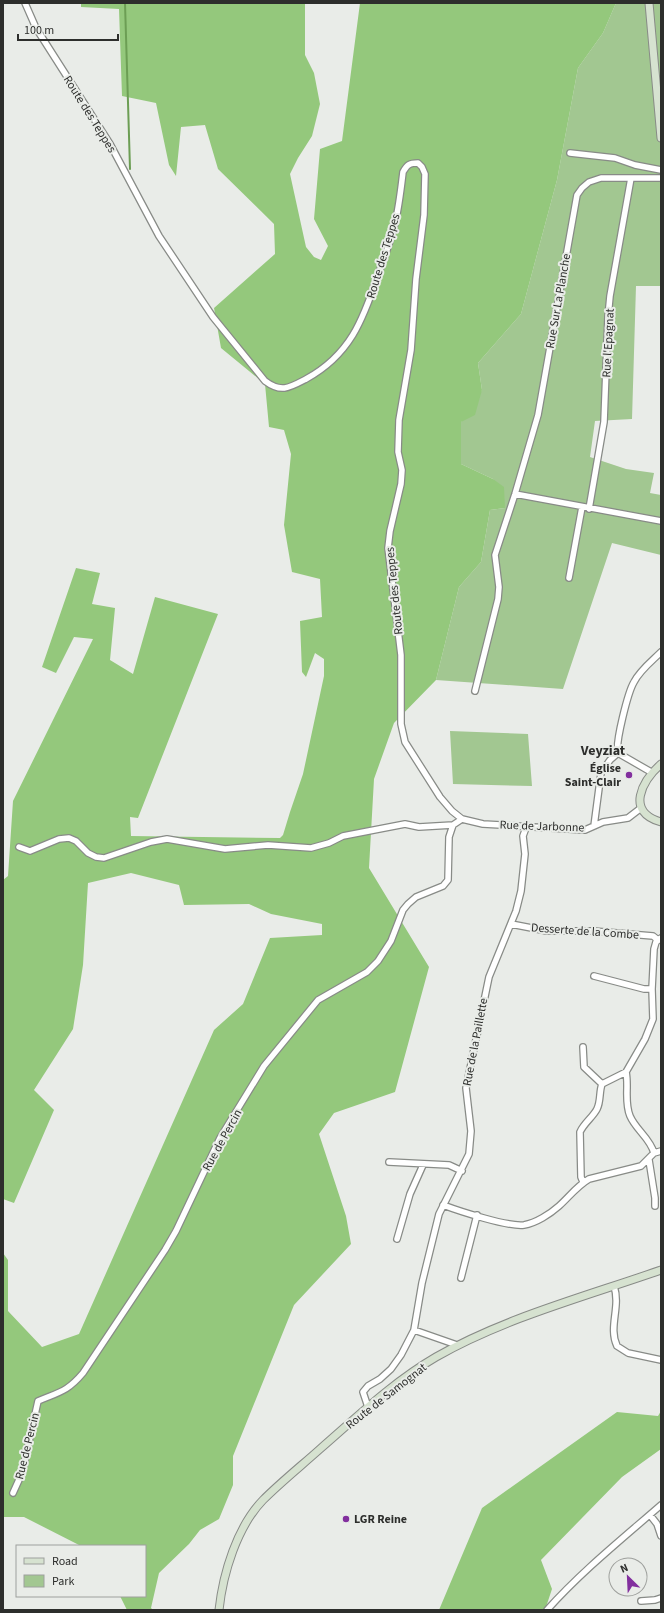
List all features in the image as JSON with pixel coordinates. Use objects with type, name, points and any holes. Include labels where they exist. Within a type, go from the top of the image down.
[{"type":"main road","points":[[649,3],[661,138]]},
{"type":"main road","points":[[661,764],[651,772],[641,790],[640,803],[641,808],[650,818],[661,822]]},
{"type":"main road","name":"Route de Samognat","points":[[219,1610],[220,1597],[231,1554],[244,1526],[263,1500],[368,1407],[409,1374],[458,1345],[508,1324],[661,1270]]},
{"type":"street","name":"Route des Teppes","points":[[25,3],[36,28],[110,144],[159,236],[213,317],[265,381],[273,387],[280,389],[292,387],[315,374],[330,363],[351,338],[365,314],[395,224],[403,172],[406,166],[412,163],[418,163],[422,167],[425,174],[424,215],[416,279],[411,350],[399,420],[398,452],[402,470],[401,484],[390,531],[388,548],[401,655],[401,724],[404,742],[440,797],[452,812],[462,819]]},
{"type":"street","points":[[570,153],[615,158],[635,165],[661,170]]},
{"type":"street","name":"Rue Sur La Planche","points":[[475,691],[500,587],[495,555],[515,494],[538,415],[577,195],[589,182],[601,178],[661,178]]},
{"type":"street","name":"Rue l'Epagnat","points":[[589,508],[604,422],[610,296],[631,178]]},
{"type":"street","points":[[515,494],[661,521]]},
{"type":"street","points":[[569,578],[582,507]]},
{"type":"street","points":[[618,753],[617,744],[629,694],[634,682],[640,673],[661,652]]},
{"type":"street","points":[[618,753],[651,772]]},
{"type":"street","points":[[594,826],[601,773],[610,760],[618,753]]},
{"type":"street","name":"Rue de Jarbonne","points":[[462,819],[483,824],[526,825],[585,830],[603,822],[628,818],[641,808]]},
{"type":"street","points":[[19,847],[30,851],[59,839],[69,838],[76,841],[88,853],[96,857],[104,858],[151,842],[167,839],[225,849],[268,845],[311,848],[329,843],[344,836],[405,824],[419,827],[453,825],[462,819]]},
{"type":"street","name":"Rue de Percin","points":[[13,1493],[22,1473],[38,1401],[67,1389],[74,1384],[87,1367],[165,1250],[176,1231],[220,1138],[264,1066],[318,1000],[367,972],[378,961],[391,941],[403,910],[408,904],[416,897],[443,886],[448,880],[449,837],[453,825]]},
{"type":"street","name":"Rue de la Paillette","points":[[368,1407],[363,1392],[368,1386],[380,1380],[391,1369],[401,1355],[414,1330],[422,1283],[443,1205],[462,1171],[469,1154],[472,1139],[466,1088],[488,977],[516,911],[523,883],[525,848],[523,836],[526,825]]},
{"type":"street","name":"Desserte de la Combe","points":[[511,924],[547,931],[593,931],[653,936],[659,939]]},
{"type":"street","points":[[583,1182],[581,1177],[580,1132],[582,1127],[598,1107],[599,1092],[602,1084],[626,1072],[645,1039],[653,1018],[652,989],[654,949],[659,939]]},
{"type":"street","points":[[594,976],[644,989],[652,989]]},
{"type":"street","points":[[584,1047],[584,1067],[602,1084]]},
{"type":"street","points":[[626,1072],[628,1082],[627,1106],[630,1116],[652,1146],[654,1153]]},
{"type":"street","points":[[443,1205],[512,1225],[525,1225],[555,1209],[583,1182],[595,1177],[630,1170],[641,1166],[649,1160],[654,1153],[661,1151]]},
{"type":"street","points":[[649,1160],[655,1206]]},
{"type":"street","points":[[389,1162],[423,1165],[449,1165],[462,1171]]},
{"type":"street","points":[[397,1239],[410,1194],[423,1165]]},
{"type":"street","points":[[461,1278],[478,1216]]},
{"type":"street","points":[[614,1286],[617,1301],[614,1331],[617,1346],[628,1354],[661,1360]]},
{"type":"street","points":[[414,1330],[458,1345]]},
{"type":"street","points":[[547,1610],[573,1582],[661,1506]]},
{"type":"street","points":[[650,1515],[657,1524],[661,1536]]},
{"type":"street","points":[[641,1601],[661,1598]]},
{"type":"green space","points":[[81,3],[305,3],[305,55],[314,73],[320,104],[312,136],[290,174],[306,247],[314,257],[321,260],[328,246],[314,219],[320,149],[342,141],[360,3],[616,3],[603,33],[578,68],[557,180],[521,314],[478,363],[482,390],[475,415],[461,422],[461,464],[493,479],[504,487],[505,508],[490,510],[481,562],[459,587],[436,680],[394,723],[374,779],[369,868],[429,967],[395,1092],[334,1113],[319,1134],[346,1216],[351,1244],[294,1305],[233,1456],[233,1485],[219,1519],[200,1530],[189,1544],[159,1573],[151,1608],[153,1610],[127,1610],[120,1597],[146,1597],[146,1545],[79,1545],[24,1517],[3,1517],[3,1253],[8,1260],[8,1311],[42,1347],[79,1334],[214,1030],[243,1004],[270,938],[322,935],[322,924],[271,914],[249,904],[184,905],[179,885],[131,873],[88,883],[83,965],[73,1029],[34,1090],[54,1110],[14,1203],[3,1199],[3,880],[8,876],[13,801],[93,639],[74,637],[56,673],[42,667],[76,568],[100,573],[92,604],[115,608],[110,660],[133,674],[155,597],[218,614],[138,818],[130,817],[131,836],[280,838],[283,835],[303,774],[324,676],[324,659],[315,653],[306,677],[302,672],[300,621],[322,617],[320,579],[292,572],[284,525],[291,454],[284,430],[269,427],[265,384],[221,348],[214,308],[275,254],[274,224],[218,169],[205,125],[181,127],[176,176],[169,165],[156,103],[122,96],[119,9],[81,7]]},
{"type":"green space","points":[[616,3],[661,3],[661,286],[636,286],[632,419],[595,421],[590,457],[626,469],[654,473],[650,493],[661,495],[661,555],[612,543],[563,689],[436,680],[459,587],[481,562],[490,510],[505,508],[493,479],[461,464],[461,422],[482,390],[478,363],[521,314],[557,180],[578,68],[603,33]]},
{"type":"green space","points":[[450,731],[528,734],[532,786],[453,784]]},
{"type":"green space","points":[[661,1411],[661,1449],[622,1477],[541,1560],[552,1589],[545,1610],[439,1610],[482,1508],[617,1412],[658,1416]]},
{"type":"waterway","points":[[125,3],[130,169]]},
{"type":"place","name":"Église Saint-Clair","points":[[629,775]]},
{"type":"place","name":"LGR Reine","points":[[346,1519]]},
{"type":"district","name":"Veyziat","points":[[603,750]]}]
